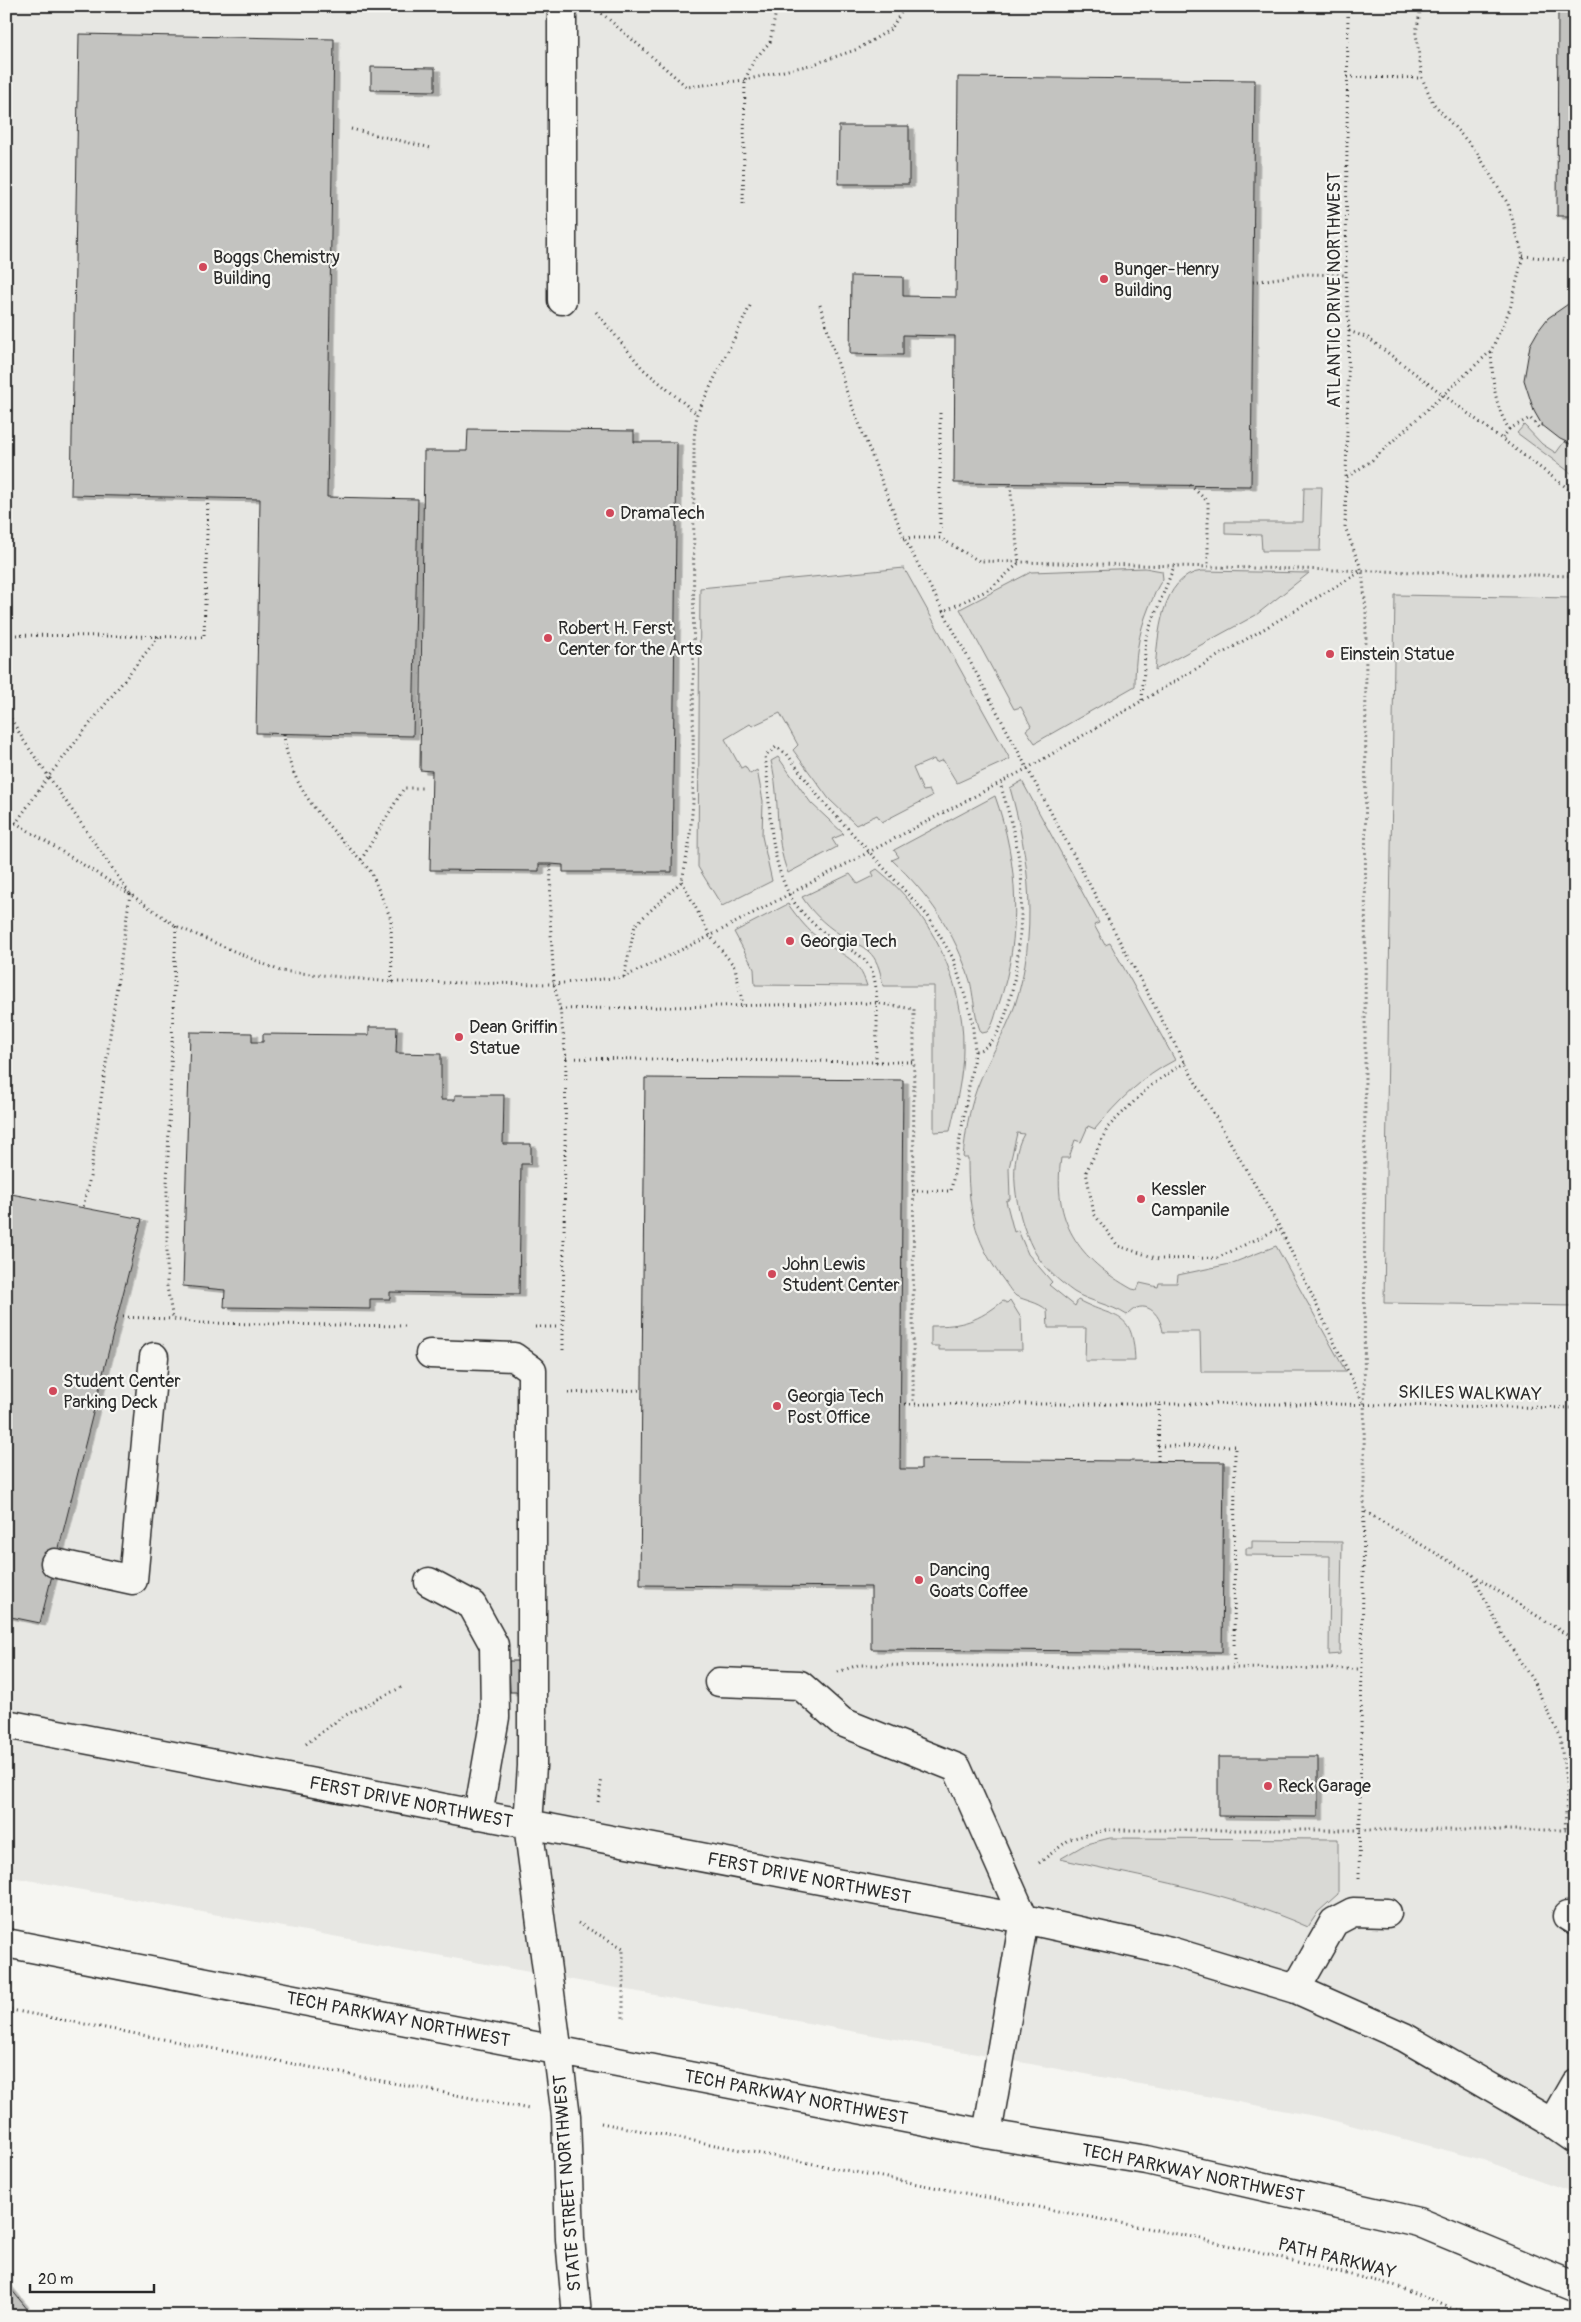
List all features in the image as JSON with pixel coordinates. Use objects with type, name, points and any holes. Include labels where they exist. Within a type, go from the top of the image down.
[{"type":"street","points":[[562,6],[562,300]]},
{"type":"street","name":"STATE STREET NORTHWEST","points":[[430,1354],[514,1357],[532,1370],[532,1766],[528,1824],[566,2124],[570,2239],[577,2316]]},
{"type":"street","points":[[55,1563],[133,1580],[154,1356]]},
{"type":"street","points":[[429,1582],[472,1604],[494,1645],[496,1718],[478,1815]]},
{"type":"street","points":[[719,1682],[800,1685],[842,1722],[957,1768],[1024,1919],[987,2134]]},
{"type":"street","name":"FERST DRIVE NORTHWEST","points":[[6,1724],[1024,1919],[1170,1951],[1296,1989],[1404,2037],[1552,2122],[1575,2140]]},
{"type":"street","points":[[1296,1989],[1334,1922],[1353,1912],[1386,1913]]},
{"type":"street","name":"TECH PARKWAY NORTHWEST","points":[[6,1943],[987,2134],[1147,2160],[1418,2222],[1575,2287]]},
{"type":"street","points":[[1552,2122],[1575,2083]]},
{"type":"path","points":[[594,6],[687,87],[745,80],[814,64],[858,49],[891,29],[905,6]]},
{"type":"path","points":[[743,204],[745,80],[754,60],[770,42],[777,6]]},
{"type":"path","name":"ATLANTIC DRIVE NORTHWEST","points":[[1348,6],[1346,275],[1349,331],[1347,477],[1344,527],[1362,570],[1366,610],[1364,1511],[1358,1912]]},
{"type":"path","points":[[1347,477],[1370,462],[1491,352],[1510,309],[1523,256],[1508,204],[1476,151],[1433,104],[1422,78],[1416,33],[1421,6]]},
{"type":"path","points":[[1347,77],[1422,78]]},
{"type":"path","points":[[351,129],[431,148]]},
{"type":"path","points":[[1523,256],[1574,261]]},
{"type":"path","points":[[1252,282],[1306,274],[1346,275]]},
{"type":"path","points":[[624,977],[635,925],[682,881],[689,845],[693,803],[694,438],[697,414],[751,304]]},
{"type":"path","points":[[820,305],[846,390],[904,538],[1185,1062],[1280,1228],[1364,1405]]},
{"type":"path","points":[[594,309],[643,369],[697,414]]},
{"type":"path","points":[[1349,331],[1368,338],[1446,394],[1575,494]]},
{"type":"path","points":[[1491,352],[1492,377],[1499,413],[1509,429]]},
{"type":"path","points":[[940,414],[940,538]]},
{"type":"path","points":[[1503,438],[1509,429],[1530,418],[1539,428],[1542,424]]},
{"type":"path","points":[[1010,485],[1019,563]]},
{"type":"path","points":[[1190,485],[1208,502],[1208,565]]},
{"type":"path","points":[[6,635],[204,637],[208,498]]},
{"type":"path","points":[[904,538],[940,538],[979,561],[1175,564],[1575,576]]},
{"type":"path","points":[[942,612],[990,589],[1019,563]]},
{"type":"path","points":[[1142,701],[1146,637],[1175,564]]},
{"type":"path","points":[[6,819],[16,823],[130,894],[176,926],[280,971],[392,982],[554,984],[624,977],[710,936],[1028,768],[1362,570]]},
{"type":"path","points":[[6,828],[16,823],[48,776],[159,636]]},
{"type":"path","points":[[6,710],[24,741],[130,894],[90,1177],[83,1208]]},
{"type":"path","points":[[284,734],[286,752],[303,794],[326,823],[371,872],[391,919],[392,982]]},
{"type":"path","points":[[876,1062],[876,1003],[873,974],[866,962],[855,952],[831,938],[813,922],[789,894],[777,864],[771,832],[770,798],[765,756],[776,747],[786,754],[818,796],[868,853],[928,916],[953,958],[972,1018],[975,1051],[951,1190],[912,1191]]},
{"type":"path","points":[[975,1051],[983,1050],[992,1042],[1004,1020],[1015,975],[1022,912],[1021,874],[1014,830],[1000,783]]},
{"type":"path","points":[[361,860],[404,788],[425,788]]},
{"type":"path","points":[[525,1327],[563,1327],[566,1058],[560,1009],[554,984],[550,917],[551,864]]},
{"type":"path","points":[[682,881],[710,936],[735,967],[743,1005]]},
{"type":"path","points":[[173,1319],[167,1287],[167,1184],[176,926]]},
{"type":"path","points":[[560,1009],[876,1003],[914,1009],[912,1403]]},
{"type":"path","points":[[566,1058],[913,1062]]},
{"type":"path","points":[[1185,1062],[1149,1087],[1108,1127],[1086,1172],[1094,1214],[1118,1246],[1159,1259],[1217,1258],[1280,1228]]},
{"type":"path","points":[[123,1317],[173,1319],[198,1324],[409,1326]]},
{"type":"path","points":[[563,1393],[642,1390]]},
{"type":"path","points":[[1158,1461],[1159,1403]]},
{"type":"path","name":"SKILES WALKWAY","points":[[900,1404],[1159,1403],[1575,1408]]},
{"type":"path","points":[[1158,1446],[1235,1446],[1234,1668]]},
{"type":"path","points":[[1364,1511],[1473,1575],[1575,1640]]},
{"type":"path","points":[[1473,1575],[1503,1635],[1533,1681],[1560,1736],[1567,1790],[1566,1830]]},
{"type":"path","points":[[800,1685],[858,1665],[1361,1669]]},
{"type":"path","points":[[264,1773],[342,1718],[402,1687]]},
{"type":"path","points":[[1034,1866],[1070,1839],[1106,1830],[1575,1830]]},
{"type":"path","points":[[575,1922],[623,1948],[623,2018]]},
{"type":"path","name":"PATH PARKWAY","points":[[1193,2237],[1397,2286],[1470,2316]]},
{"type":"shaded area","name":"Georgia Tech","points":[[6,6],[1575,6],[1575,2193],[1483,2160],[1320,2117],[6,1876]]},
{"type":"shaded area","points":[[1524,425],[1542,444],[1556,453],[1564,442],[1575,446],[1575,476],[1517,433]]},
{"type":"shaded area","points":[[1304,487],[1322,487],[1320,551],[1262,551],[1261,535],[1225,534],[1225,522],[1303,522]]},
{"type":"shaded area","points":[[904,568],[1010,759],[957,783],[943,760],[936,763],[934,759],[913,768],[923,791],[929,790],[932,796],[882,822],[877,815],[856,825],[829,799],[793,750],[798,745],[780,713],[752,726],[750,724],[725,739],[741,768],[745,766],[750,774],[757,770],[763,801],[762,836],[772,881],[722,906],[698,867],[700,588]]},
{"type":"shaded area","points":[[1145,568],[1162,571],[1163,579],[1155,593],[1142,627],[1137,656],[1135,686],[1035,743],[1026,730],[1031,726],[1021,707],[1014,709],[960,609],[1031,572]]},
{"type":"shaded area","points":[[1202,571],[1309,573],[1256,615],[1155,670],[1160,626],[1169,596],[1177,584],[1188,575]]},
{"type":"shaded area","points":[[1395,595],[1575,598],[1575,1306],[1384,1303]]},
{"type":"shaded area","points":[[778,757],[811,803],[844,834],[832,839],[837,847],[788,873],[780,846],[776,789],[771,761]]},
{"type":"shaded area","points":[[1022,781],[1099,923],[1094,925],[1105,945],[1110,943],[1175,1060],[1131,1090],[1095,1129],[1088,1126],[1081,1142],[1075,1140],[1069,1158],[1061,1158],[1059,1180],[1061,1201],[1065,1219],[1073,1236],[1083,1251],[1097,1265],[1132,1289],[1137,1290],[1140,1283],[1158,1287],[1159,1283],[1177,1283],[1178,1275],[1230,1264],[1276,1246],[1346,1372],[1201,1372],[1200,1332],[1163,1332],[1158,1318],[1150,1309],[1139,1307],[1127,1315],[1074,1292],[1053,1275],[1040,1260],[1024,1227],[1016,1194],[1015,1162],[1018,1147],[1024,1134],[1017,1133],[1009,1168],[1010,1199],[1006,1201],[1014,1232],[1018,1230],[1028,1254],[1052,1282],[1049,1285],[1075,1306],[1078,1300],[1120,1318],[1126,1324],[1131,1332],[1134,1344],[1135,1361],[1085,1361],[1086,1328],[1048,1328],[1047,1310],[1040,1305],[1016,1296],[984,1250],[978,1236],[971,1207],[968,1158],[963,1158],[974,1096],[1015,1005],[1027,951],[1029,896],[1022,842],[1010,788]]},
{"type":"shaded area","points":[[995,796],[1009,847],[1013,874],[1014,926],[1006,979],[999,1004],[991,1026],[987,1032],[982,1033],[976,1017],[970,981],[957,946],[929,901],[892,860],[899,857],[894,850]]},
{"type":"shaded area","points":[[877,869],[913,905],[928,926],[950,972],[957,997],[962,1022],[963,1059],[959,1090],[950,1131],[934,1132],[934,986],[883,986],[878,964],[874,957],[863,947],[828,926],[802,897],[850,874],[858,884],[874,876],[872,872]]},
{"type":"shaded area","points":[[788,904],[812,933],[855,963],[867,986],[755,985],[754,969],[734,932]]},
{"type":"shaded area","points":[[1010,1300],[1021,1318],[1022,1350],[939,1350],[939,1346],[931,1346],[931,1326],[952,1325],[970,1321],[978,1318],[1003,1301],[1007,1303]]},
{"type":"shaded area","points":[[1252,1541],[1342,1542],[1340,1654],[1329,1655],[1330,1556],[1246,1555],[1246,1548],[1252,1548]]},
{"type":"shaded area","points":[[1110,1838],[1338,1839],[1338,1894],[1318,1912],[1308,1927],[1248,1904],[1217,1895],[1060,1859],[1086,1844]]},
{"type":"building","points":[[1558,6],[1575,6],[1575,446],[1560,439],[1542,425],[1534,411],[1524,380],[1530,345],[1538,331],[1548,318],[1574,300],[1574,216],[1557,216]]},
{"type":"building","name":"Boggs Chemistry Building","points":[[79,34],[334,39],[327,497],[418,499],[413,736],[256,733],[260,499],[71,495]]},
{"type":"building","points":[[371,67],[435,68],[435,91],[371,90]]},
{"type":"building","name":"Bunger-Henry Building","points":[[958,77],[1255,80],[1251,486],[954,483],[955,336],[903,335],[903,355],[850,354],[851,276],[903,277],[903,296],[956,297]]},
{"type":"building","points":[[839,126],[909,126],[909,184],[838,184]]},
{"type":"building","name":"Robert H. Ferst Center for the Arts","points":[[468,429],[634,431],[634,442],[677,442],[672,872],[563,872],[563,865],[551,864],[539,864],[539,871],[430,870],[432,771],[420,770],[424,451],[467,451]]},
{"type":"building","points":[[369,1027],[397,1027],[396,1053],[441,1054],[441,1100],[455,1100],[455,1095],[504,1095],[503,1144],[531,1144],[531,1164],[521,1164],[519,1294],[390,1292],[390,1299],[370,1299],[370,1309],[224,1307],[225,1290],[183,1286],[190,1032],[252,1033],[252,1042],[263,1042],[263,1034],[369,1035]]},
{"type":"building","name":"John Lewis Student Center","points":[[645,1078],[903,1080],[900,1469],[921,1469],[921,1459],[1224,1462],[1222,1652],[871,1649],[871,1587],[640,1585]]},
{"type":"building","name":"Student Center Parking Deck","points":[[6,1193],[142,1219],[40,1623],[6,1616]]},
{"type":"building","points":[[509,1661],[521,1661],[522,1692],[510,1692]]},
{"type":"building","name":"Reck Garage","points":[[1218,1757],[1318,1757],[1318,1817],[1218,1816]]},
{"type":"building","points":[[6,2283],[33,2316],[6,2316]]},
{"type":"place","name":"Boggs Chemistry Building","points":[[203,267]]},
{"type":"place","name":"Bunger-Henry Building","points":[[1104,279]]},
{"type":"place","name":"DramaTech","points":[[610,513]]},
{"type":"place","name":"Robert H. Ferst Center for the Arts","points":[[548,638]]},
{"type":"place","name":"Einstein Statue","points":[[1330,654]]},
{"type":"place","name":"Georgia Tech","points":[[790,941]]},
{"type":"place","name":"Dean Griffin Statue","points":[[459,1037]]},
{"type":"place","name":"Kessler Campanile","points":[[1141,1199]]},
{"type":"place","name":"John Lewis Student Center","points":[[772,1274]]},
{"type":"place","name":"Student Center Parking Deck","points":[[53,1391]]},
{"type":"place","name":"Georgia Tech Post Office","points":[[777,1406]]},
{"type":"place","name":"Dancing Goats Coffee","points":[[919,1580]]},
{"type":"place","name":"Reck Garage","points":[[1268,1786]]}]
